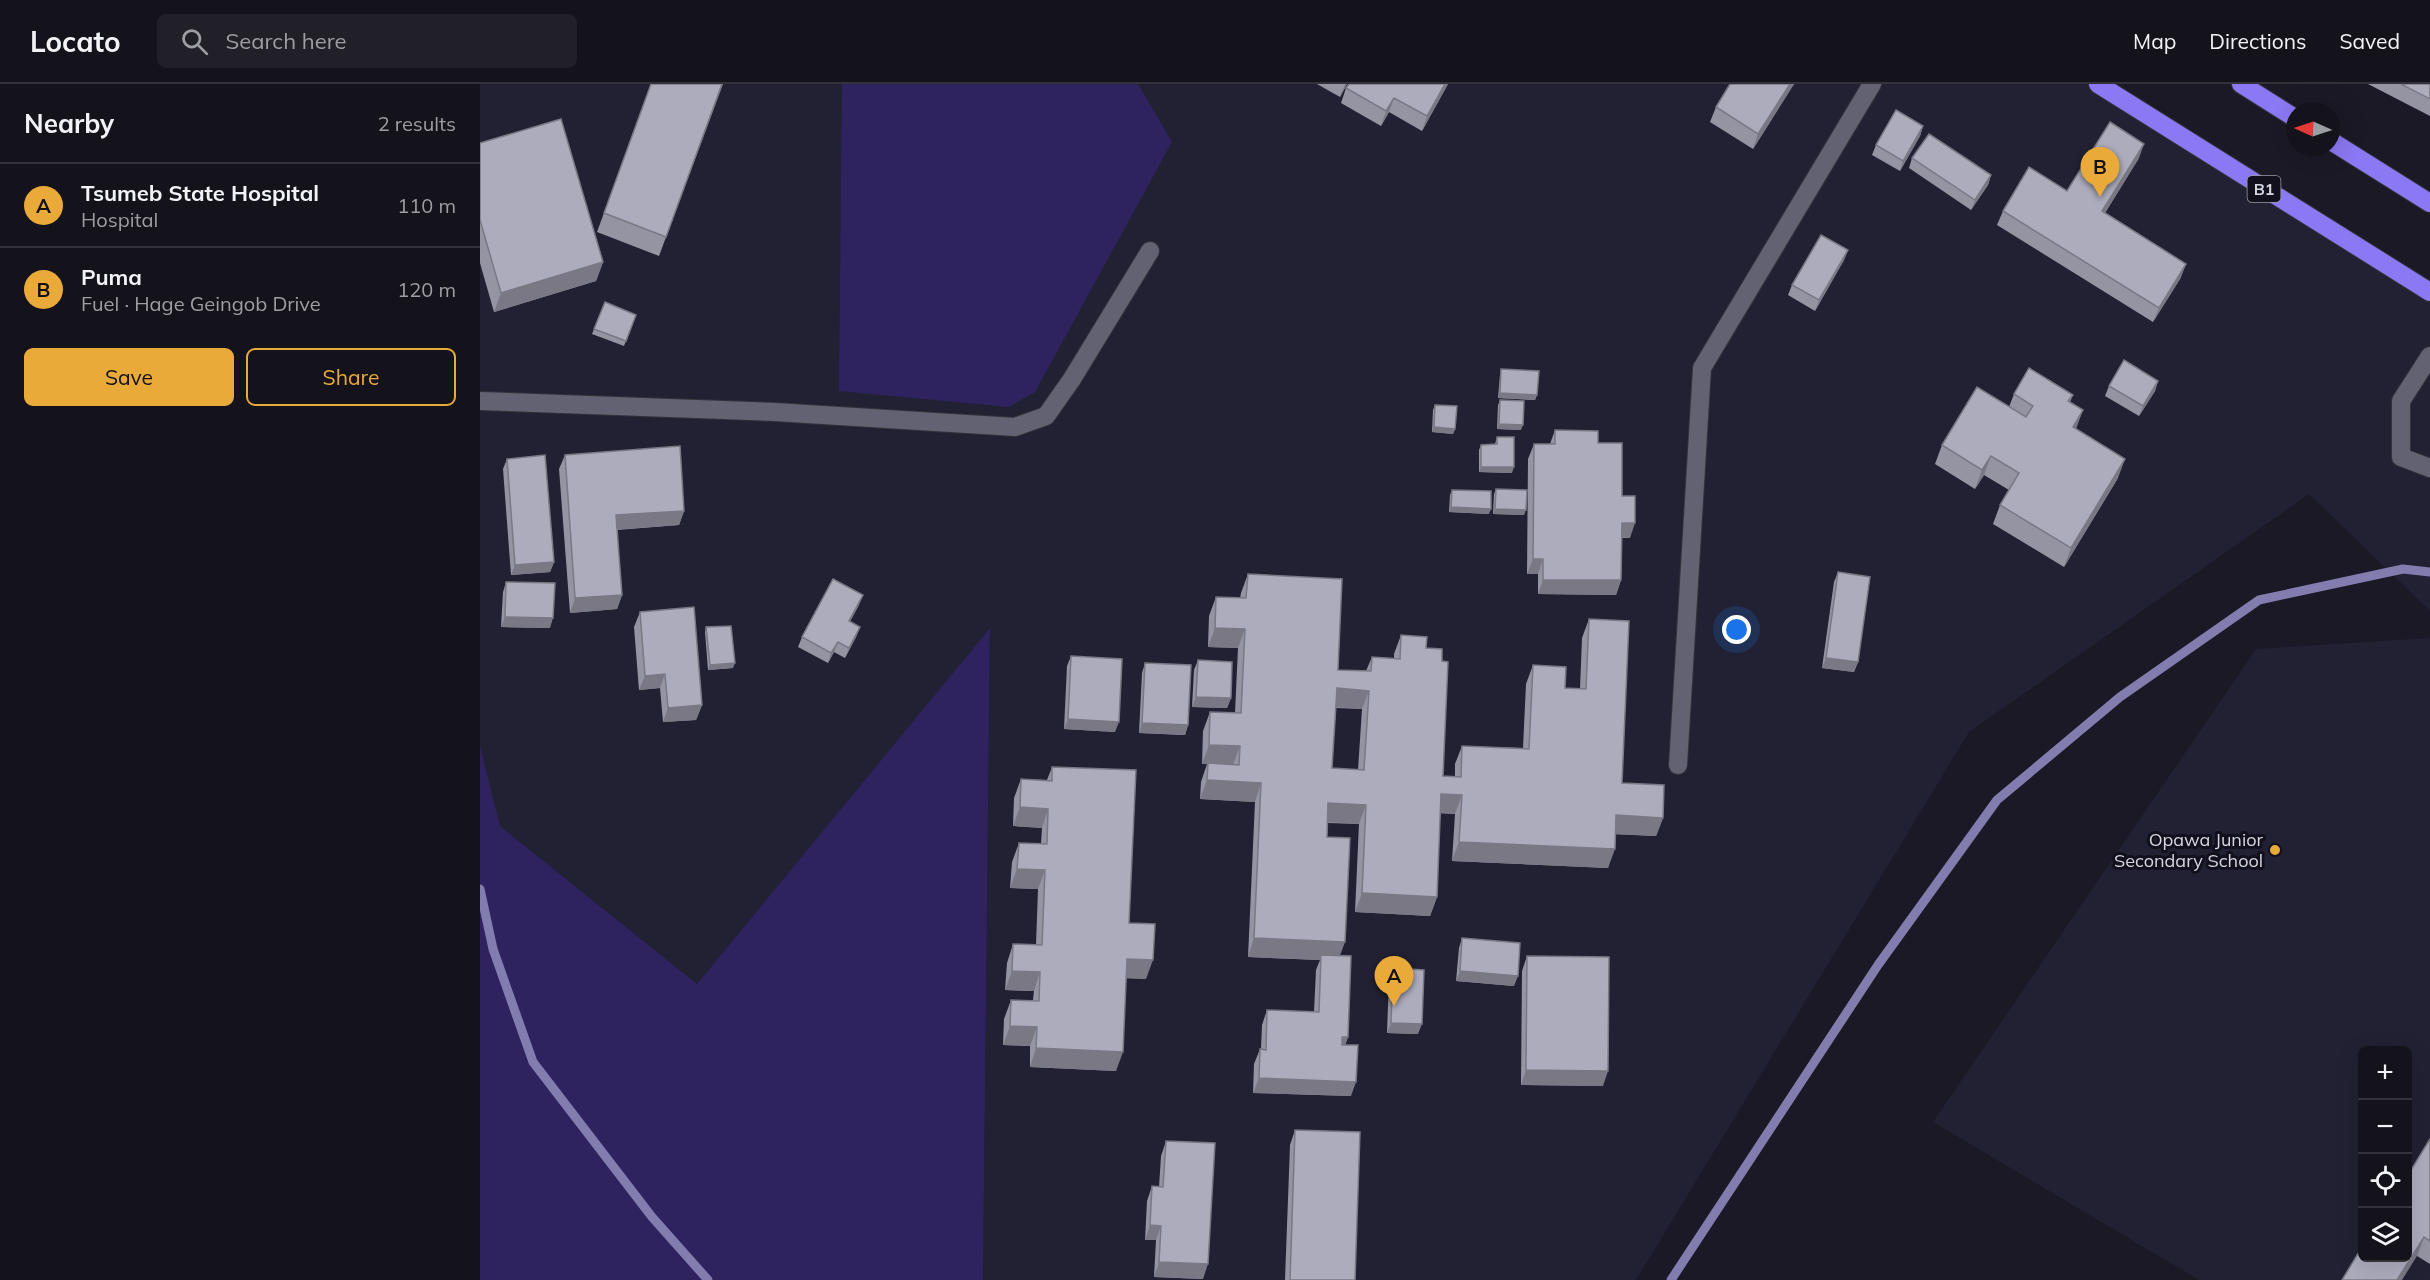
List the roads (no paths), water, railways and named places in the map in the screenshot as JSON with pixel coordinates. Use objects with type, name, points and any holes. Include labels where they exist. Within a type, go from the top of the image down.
[{"type":"highway","name":"B1","points":[[2098,84],[2430,292]]},
{"type":"highway","points":[[2241,84],[2286,112]]},
{"type":"highway","points":[[2340,147],[2430,203]]},
{"type":"lane","points":[[1678,765],[1702,369],[1872,84]]},
{"type":"lane","points":[[480,402],[775,412],[1015,427],[1046,416],[1072,379],[1150,251]]},
{"type":"lane","points":[[2430,356],[2401,401],[2401,457],[2430,468]]},
{"type":"waterway","points":[[1671,1280],[1878,965],[1997,800],[2120,697],[2259,600],[2403,569],[2430,572]]},
{"type":"waterway","points":[[480,889],[493,949],[533,1062],[652,1217],[708,1280]]},
{"type":"place","name":"Puma","points":[[2100,197]]},
{"type":"place","name":"Opawa Junior Secondary School","points":[[2275,850]]},
{"type":"place","name":"Tsumeb State Hospital","points":[[1394,1006]]}]
